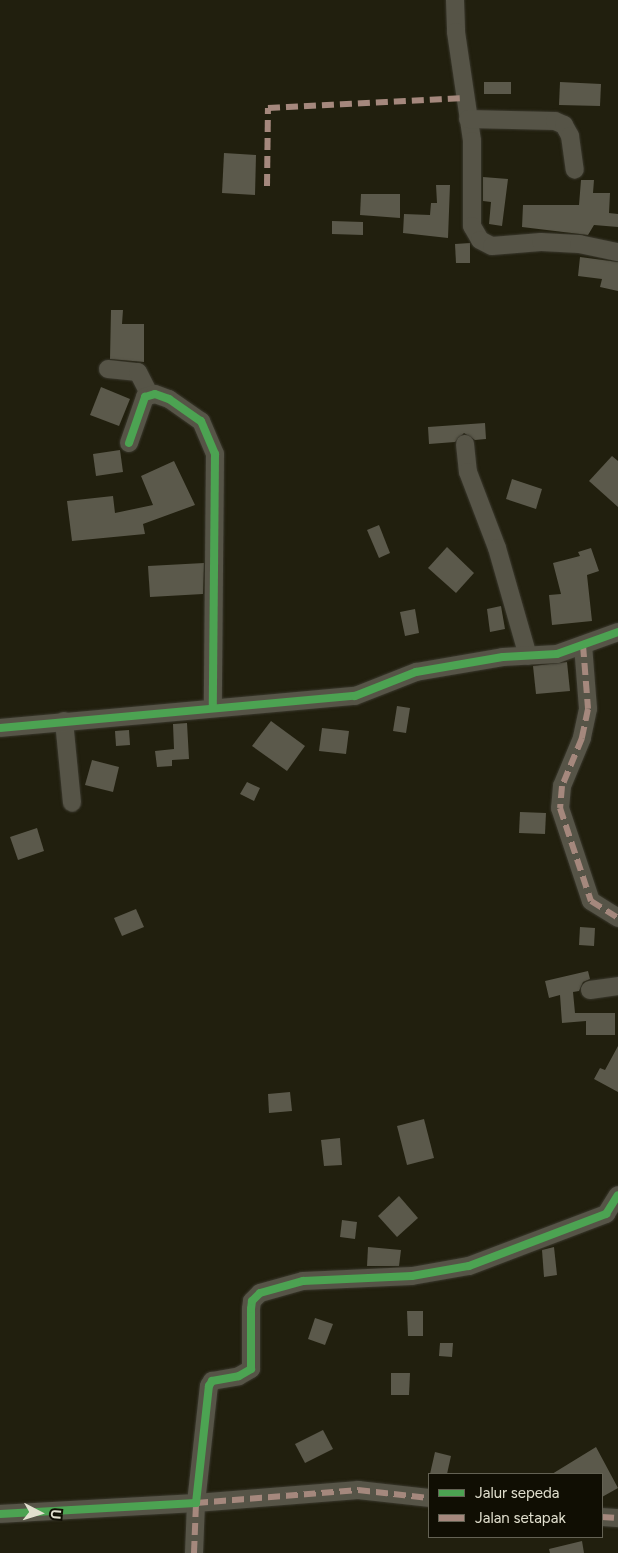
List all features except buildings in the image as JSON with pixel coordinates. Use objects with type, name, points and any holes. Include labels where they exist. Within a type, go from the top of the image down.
[{"type":"street","points":[[455,0],[456,32],[472,141],[472,226],[480,240],[492,246],[541,242],[580,244],[618,252]]},
{"type":"street","points":[[468,119],[555,121],[564,125],[570,136],[575,170]]},
{"type":"street","points":[[108,369],[138,372],[149,394]]},
{"type":"street","points":[[129,443],[144,397],[149,394],[169,399],[201,421],[215,454],[213,708]]},
{"type":"street","points":[[465,444],[468,472],[497,548],[528,656]]},
{"type":"street","points":[[0,728],[355,696],[416,672],[528,656],[557,654],[618,632]]},
{"type":"street","points":[[583,645],[588,709],[582,738],[562,786],[560,808],[591,901],[618,918]]},
{"type":"street","points":[[64,721],[72,803]]},
{"type":"street","points":[[590,990],[618,986]]},
{"type":"street","points":[[194,1553],[196,1503],[209,1386],[212,1381],[239,1376],[251,1369],[251,1309],[252,1301],[260,1293],[303,1281],[412,1276],[469,1266],[606,1214],[618,1194]]},
{"type":"street","points":[[0,1514],[196,1503],[358,1490],[428,1498]]},
{"type":"street","points":[[603,1517],[618,1518]]},
{"type":"marked path","points":[[267,186],[268,108],[465,98]]},
{"type":"marked path","points":[[583,645],[588,709],[582,738],[562,786],[560,808],[591,901],[618,918]]},
{"type":"marked path","points":[[194,1553],[196,1503],[358,1490],[428,1498]]},
{"type":"marked path","points":[[603,1517],[618,1518]]},
{"type":"cycle path","points":[[129,443],[145,397],[155,394],[169,399],[201,421],[215,454],[213,708]]},
{"type":"cycle path","points":[[0,728],[355,696],[416,672],[503,657],[557,654],[618,632]]},
{"type":"cycle path","points":[[0,1514],[196,1503],[209,1386],[212,1381],[239,1376],[251,1369],[251,1309],[252,1301],[260,1293],[303,1281],[412,1276],[469,1266],[606,1214],[618,1195]]}]
